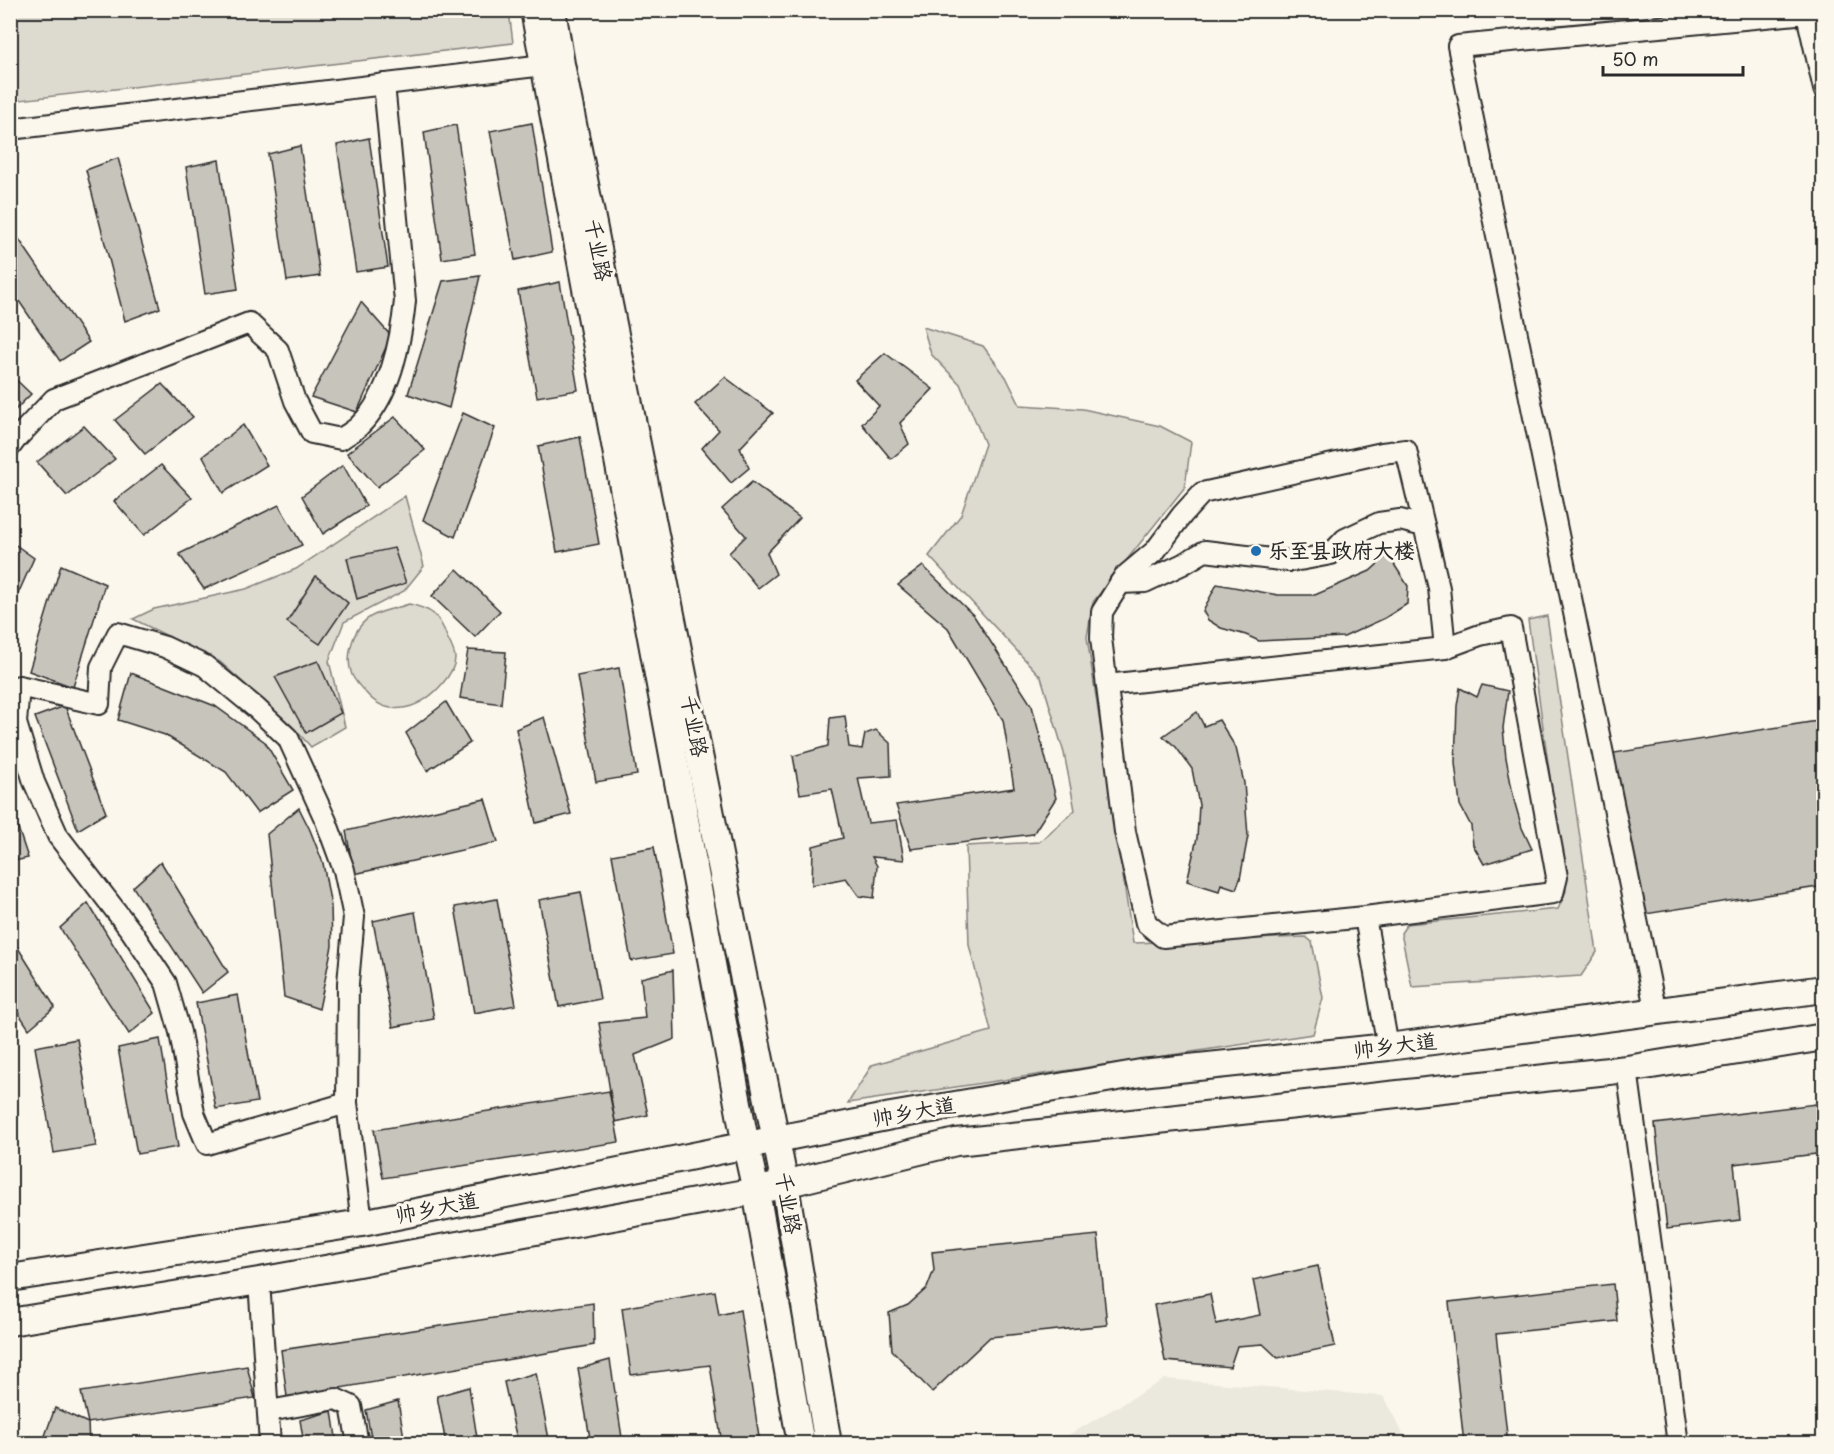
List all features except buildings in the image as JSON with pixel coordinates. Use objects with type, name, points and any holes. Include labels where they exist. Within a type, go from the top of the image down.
[{"type":"main road","name":"千业路","points":[[534,10],[756,1191],[801,1443]]},
{"type":"main road","name":"千业路","points":[[552,10],[786,1185],[828,1443]]},
{"type":"main road","name":"帅乡大道","points":[[10,1278],[362,1223],[746,1146],[776,1138],[1141,1073],[1388,1047],[1824,989]]},
{"type":"main road","name":"帅乡大道","points":[[10,1322],[259,1281],[756,1191],[956,1142],[1627,1069],[1824,1037]]},
{"type":"street","points":[[1656,1013],[1458,46],[1812,20],[1824,89]]},
{"type":"street","points":[[10,129],[544,64]]},
{"type":"street","points":[[10,447],[54,399],[249,323],[278,350],[295,402],[312,433],[341,439],[360,425],[383,393],[402,336],[405,301],[384,84]]},
{"type":"street","points":[[1107,685],[1445,648],[1480,635],[1511,628],[1557,877],[1553,893],[1365,917],[1163,937],[1146,923],[1125,832],[1101,638],[1102,612],[1124,578],[1155,551],[1202,493],[1382,453],[1406,450],[1439,588],[1445,648]]},
{"type":"street","points":[[1120,583],[1145,582],[1205,551],[1289,561],[1305,560],[1331,554],[1345,539],[1379,523],[1400,520],[1424,526]]},
{"type":"street","points":[[347,1103],[207,1144],[194,1113],[180,1032],[166,983],[132,932],[58,836],[34,782],[16,723],[19,686],[99,704],[101,667],[118,633],[165,647],[205,666],[288,738],[309,781],[344,870],[354,917],[348,983],[347,1103],[362,1223]]},
{"type":"street","points":[[1365,917],[1388,1047]]},
{"type":"street","points":[[1627,1069],[1678,1443]]},
{"type":"street","points":[[259,1281],[270,1443]]},
{"type":"street","points":[[269,1411],[336,1399],[351,1406],[358,1443]]},
{"type":"shaded area","points":[[10,11],[509,11],[513,43],[11,101]]},
{"type":"shaded area","points":[[923,327],[983,346],[1006,377],[1020,405],[1083,409],[1160,426],[1191,442],[1185,487],[1093,602],[1087,637],[1133,943],[1306,937],[1312,942],[1323,998],[1313,1034],[848,1103],[872,1065],[991,1031],[969,945],[966,846],[1039,842],[1075,810],[1064,753],[1041,677],[929,556],[961,515],[985,444],[960,384],[931,354]]},
{"type":"shaded area","points":[[405,496],[424,566],[404,591],[344,622],[329,661],[345,727],[311,747],[292,726],[220,662],[133,619],[154,609],[246,589],[296,569]]},
{"type":"shaded area","points":[[409,604],[429,611],[441,623],[453,650],[455,662],[447,678],[426,699],[406,708],[385,707],[375,702],[352,675],[349,658],[352,641],[367,619],[378,613]]},
{"type":"shaded area","points":[[1547,616],[1597,952],[1581,976],[1412,987],[1401,933],[1407,924],[1558,909],[1566,891],[1528,620]]},
{"type":"shaded area","points":[[1165,1379],[1383,1396],[1408,1443],[1053,1444]]},
{"type":"place","name":"乐至县政府大楼","points":[[1256,551]]}]
